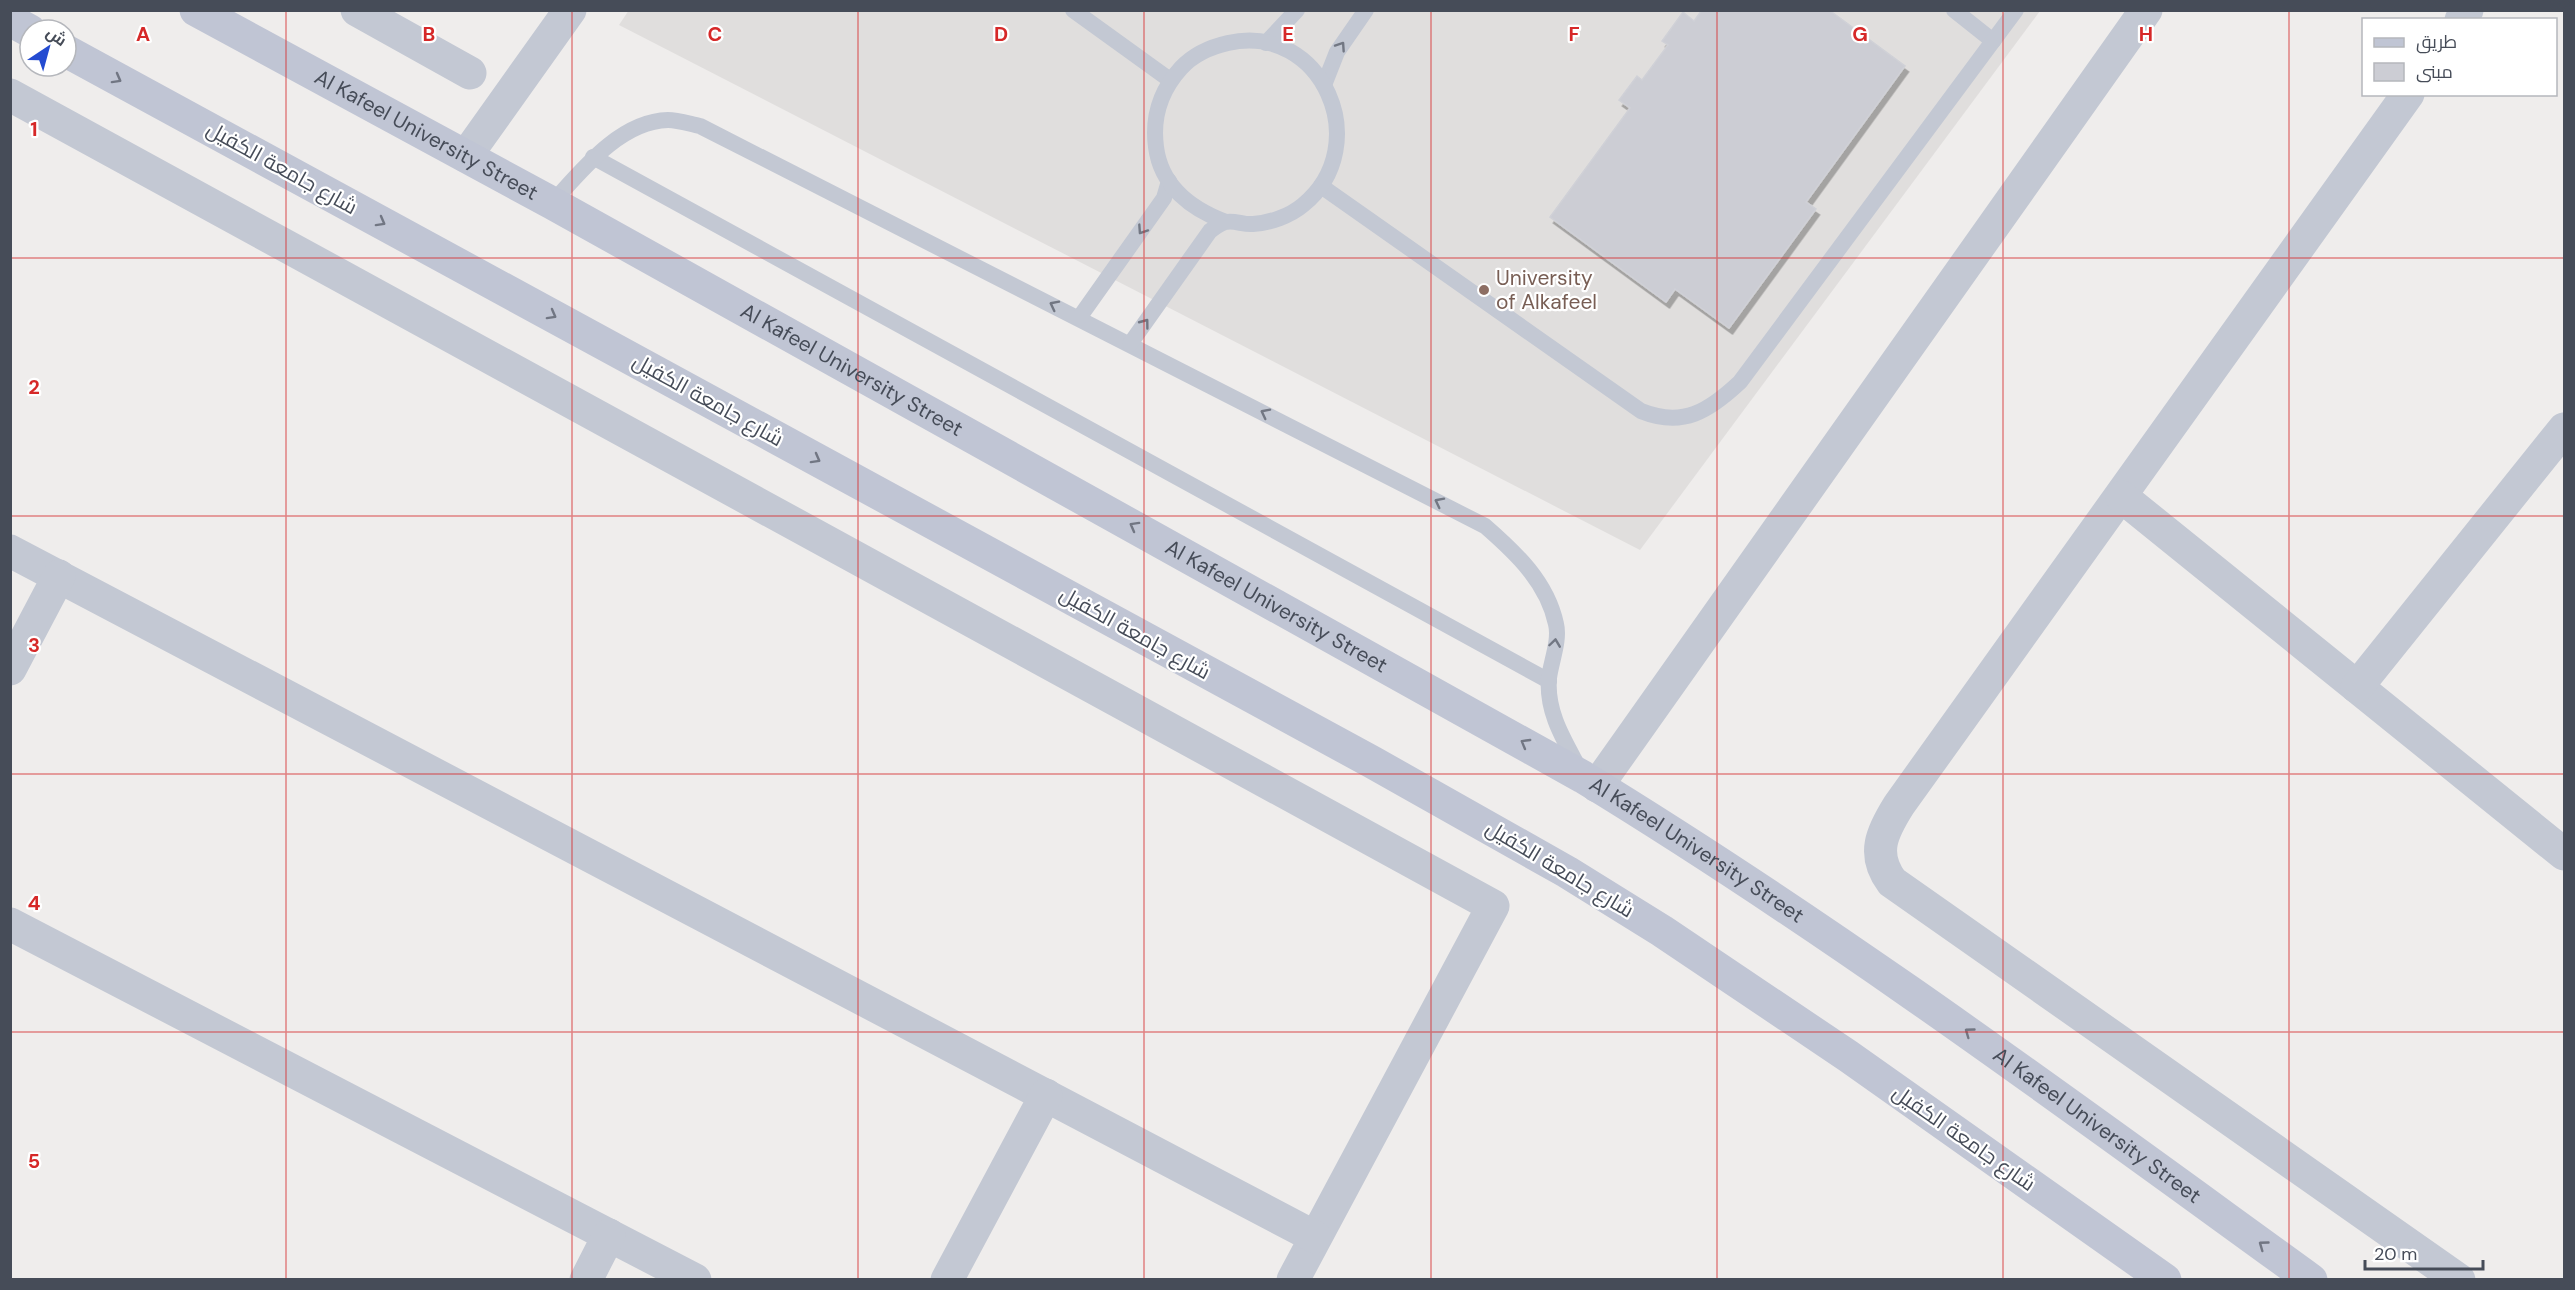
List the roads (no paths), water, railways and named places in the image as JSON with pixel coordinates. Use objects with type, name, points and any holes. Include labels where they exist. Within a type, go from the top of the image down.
[{"type":"main road","name":"Al Kafeel University Street","points":[[196,10],[466,156],[1590,781],[1706,853],[1952,1020],[2311,1280]]},
{"type":"main road","name":"شارع جامعة الكفيل","points":[[78,58],[1351,750],[1547,861],[1756,993],[2165,1279]]},
{"type":"street","points":[[357,10],[470,73]]},
{"type":"street","points":[[1590,781],[2146,10]]},
{"type":"street","points":[[466,156],[564,12]]},
{"type":"street","points":[[10,95],[1493,906],[1293,1280]]},
{"type":"street","points":[[2407,96],[1886,825],[1879,850],[1883,870],[1892,882],[2459,1280]]},
{"type":"street","points":[[2357,687],[2565,429]]},
{"type":"street","points":[[2122,497],[2565,855]]},
{"type":"street","points":[[10,551],[1316,1237]]},
{"type":"street","points":[[10,669],[59,576]]},
{"type":"street","points":[[10,924],[695,1280]]},
{"type":"street","points":[[947,1280],[1046,1095]]},
{"type":"street","points":[[586,1280],[609,1235]]},
{"type":"lane","points":[[1073,10],[1170,80]]},
{"type":"lane","points":[[1266,43],[1297,10]]},
{"type":"lane","points":[[1324,85],[1336,52],[1366,10]]},
{"type":"lane","points":[[1954,10],[1993,41]]},
{"type":"lane","points":[[1321,186],[1641,411],[1659,418],[1678,419],[1720,400],[1740,382],[2016,10]]},
{"type":"lane","points":[[1239,41],[1266,43],[1289,51],[1309,65],[1324,85],[1335,109],[1338,135],[1334,162],[1321,186],[1303,206],[1279,219],[1252,224],[1226,222],[1197,209],[1184,200],[1168,181],[1157,157],[1154,130],[1159,104],[1170,80],[1189,60],[1212,46],[1239,41]]},
{"type":"lane","points":[[552,204],[593,157],[631,130],[668,120],[700,126],[1485,526],[1516,554],[1546,592],[1557,626],[1549,681],[1554,722],[1590,781]]},
{"type":"lane","points":[[593,157],[1549,681]]},
{"type":"lane","points":[[1079,318],[1164,198],[1168,181]]},
{"type":"lane","points":[[1130,344],[1210,231],[1226,222]]},
{"type":"place","name":"University of Alkafeel","points":[[1484,290]]}]
